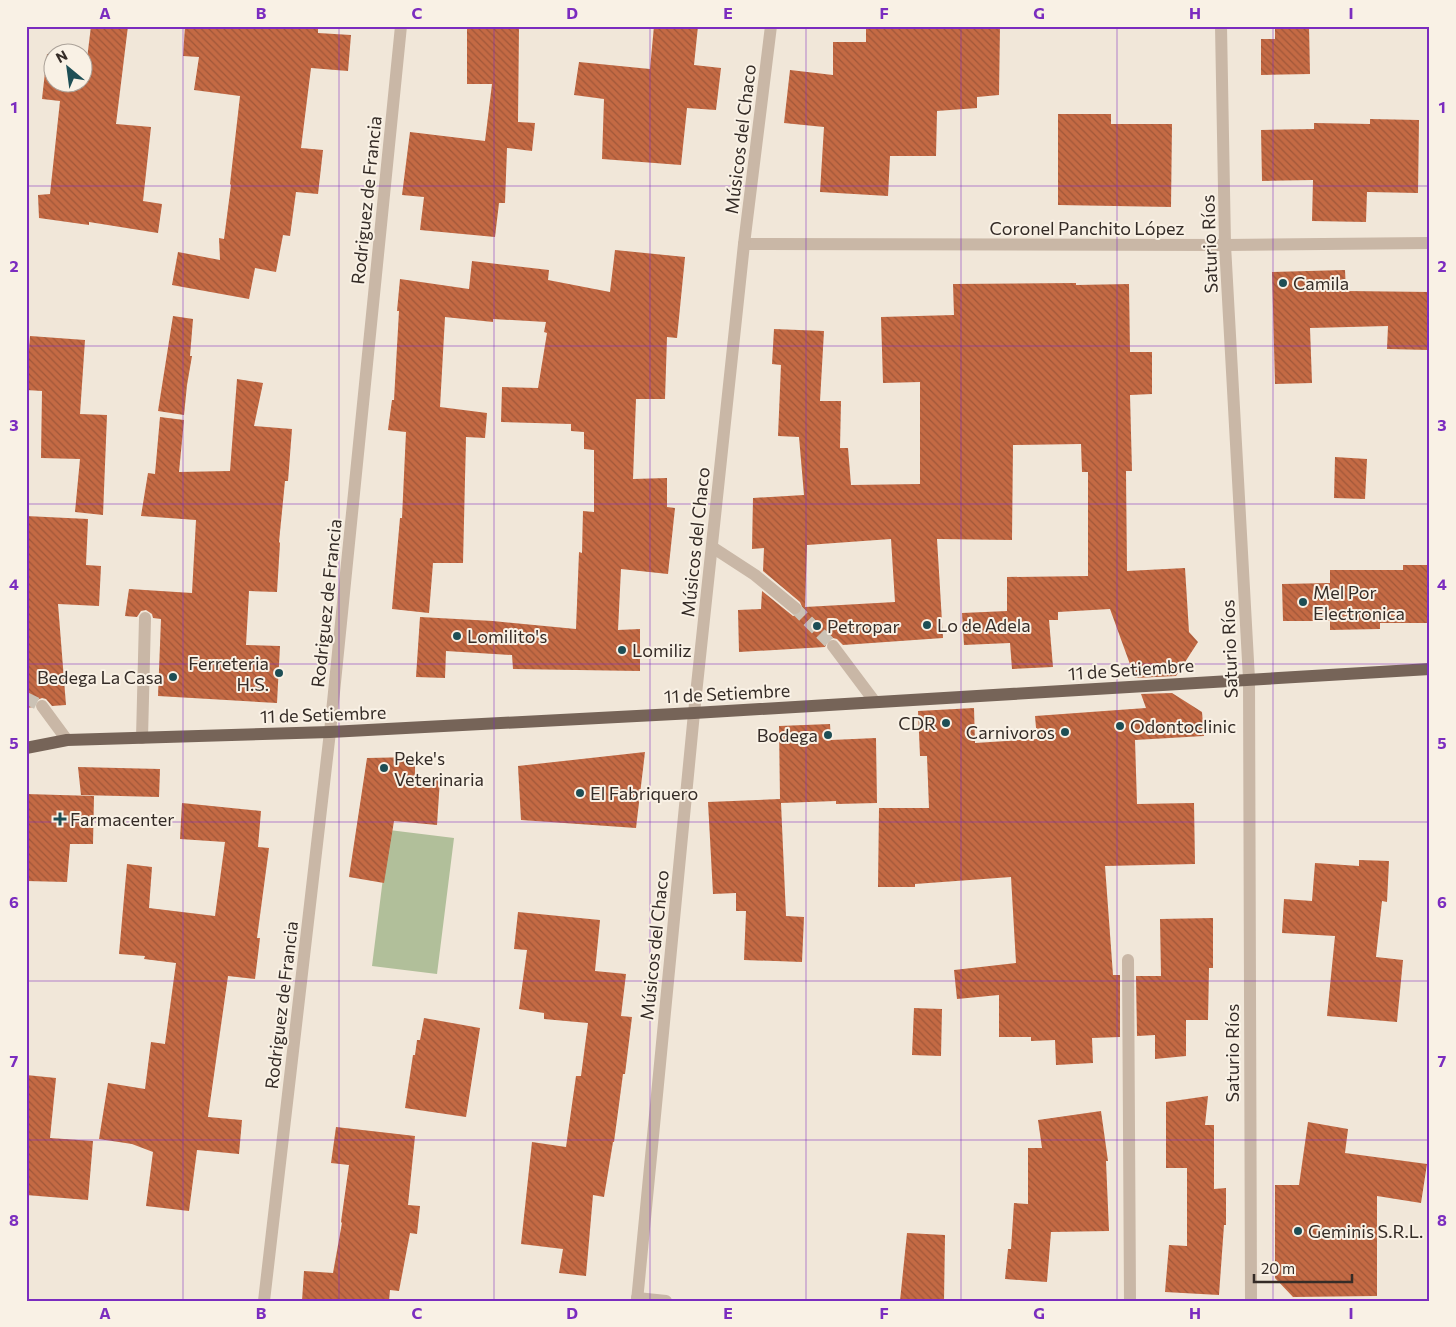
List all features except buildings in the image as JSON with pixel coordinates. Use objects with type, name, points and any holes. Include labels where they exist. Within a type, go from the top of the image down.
[{"type":"main road","name":"11 de Setiembre","points":[[26,748],[67,740],[330,732],[694,713],[1430,669]]},
{"type":"street","name":"Rodriguez de Francia","points":[[264,1301],[330,732],[401,26]]},
{"type":"street","name":"Músicos del Chaco","points":[[637,1299],[694,713],[744,244],[771,26]]},
{"type":"street","name":"Saturio Ríos","points":[[1221,26],[1225,246],[1249,679],[1250,1301]]},
{"type":"street","name":"Coronel Panchito López","points":[[744,244],[1225,246],[1430,243]]},
{"type":"street","points":[[712,547],[755,575],[795,608]]},
{"type":"street","points":[[142,738],[146,618]]},
{"type":"street","points":[[833,646],[875,702]]},
{"type":"street","points":[[42,706],[67,740]]},
{"type":"street","points":[[1128,960],[1130,1301]]},
{"type":"street","points":[[637,1299],[666,1301]]},
{"type":"green space","points":[[389,830],[454,838],[437,974],[372,966]]},
{"type":"tunnel","points":[[795,608],[833,646]]},
{"type":"tunnel","points":[[26,698],[42,706]]},
{"type":"place","name":"Camila","points":[[1283,283]]},
{"type":"place","name":"Mel Por Electronica","points":[[1303,602]]},
{"type":"place","name":"Lo de Adela","points":[[927,625]]},
{"type":"place","name":"Petropar","points":[[817,626]]},
{"type":"place","name":"Lomilito's","points":[[457,636]]},
{"type":"place","name":"Lomiliz","points":[[622,650]]},
{"type":"place","name":"Ferreteria H.S.","points":[[279,673]]},
{"type":"place","name":"Bedega La Casa","points":[[173,677]]},
{"type":"place","name":"CDR","points":[[946,723]]},
{"type":"place","name":"Odontoclinic","points":[[1120,726]]},
{"type":"place","name":"Carnivoros","points":[[1065,732]]},
{"type":"place","name":"Bodega","points":[[828,735]]},
{"type":"place","name":"Peke's Veterinaria","points":[[384,768]]},
{"type":"place","name":"El Fabriquero","points":[[580,793]]},
{"type":"place","name":"Farmacenter","points":[[60,819]]},
{"type":"place","name":"Geminis S.R.L.","points":[[1298,1231]]}]
